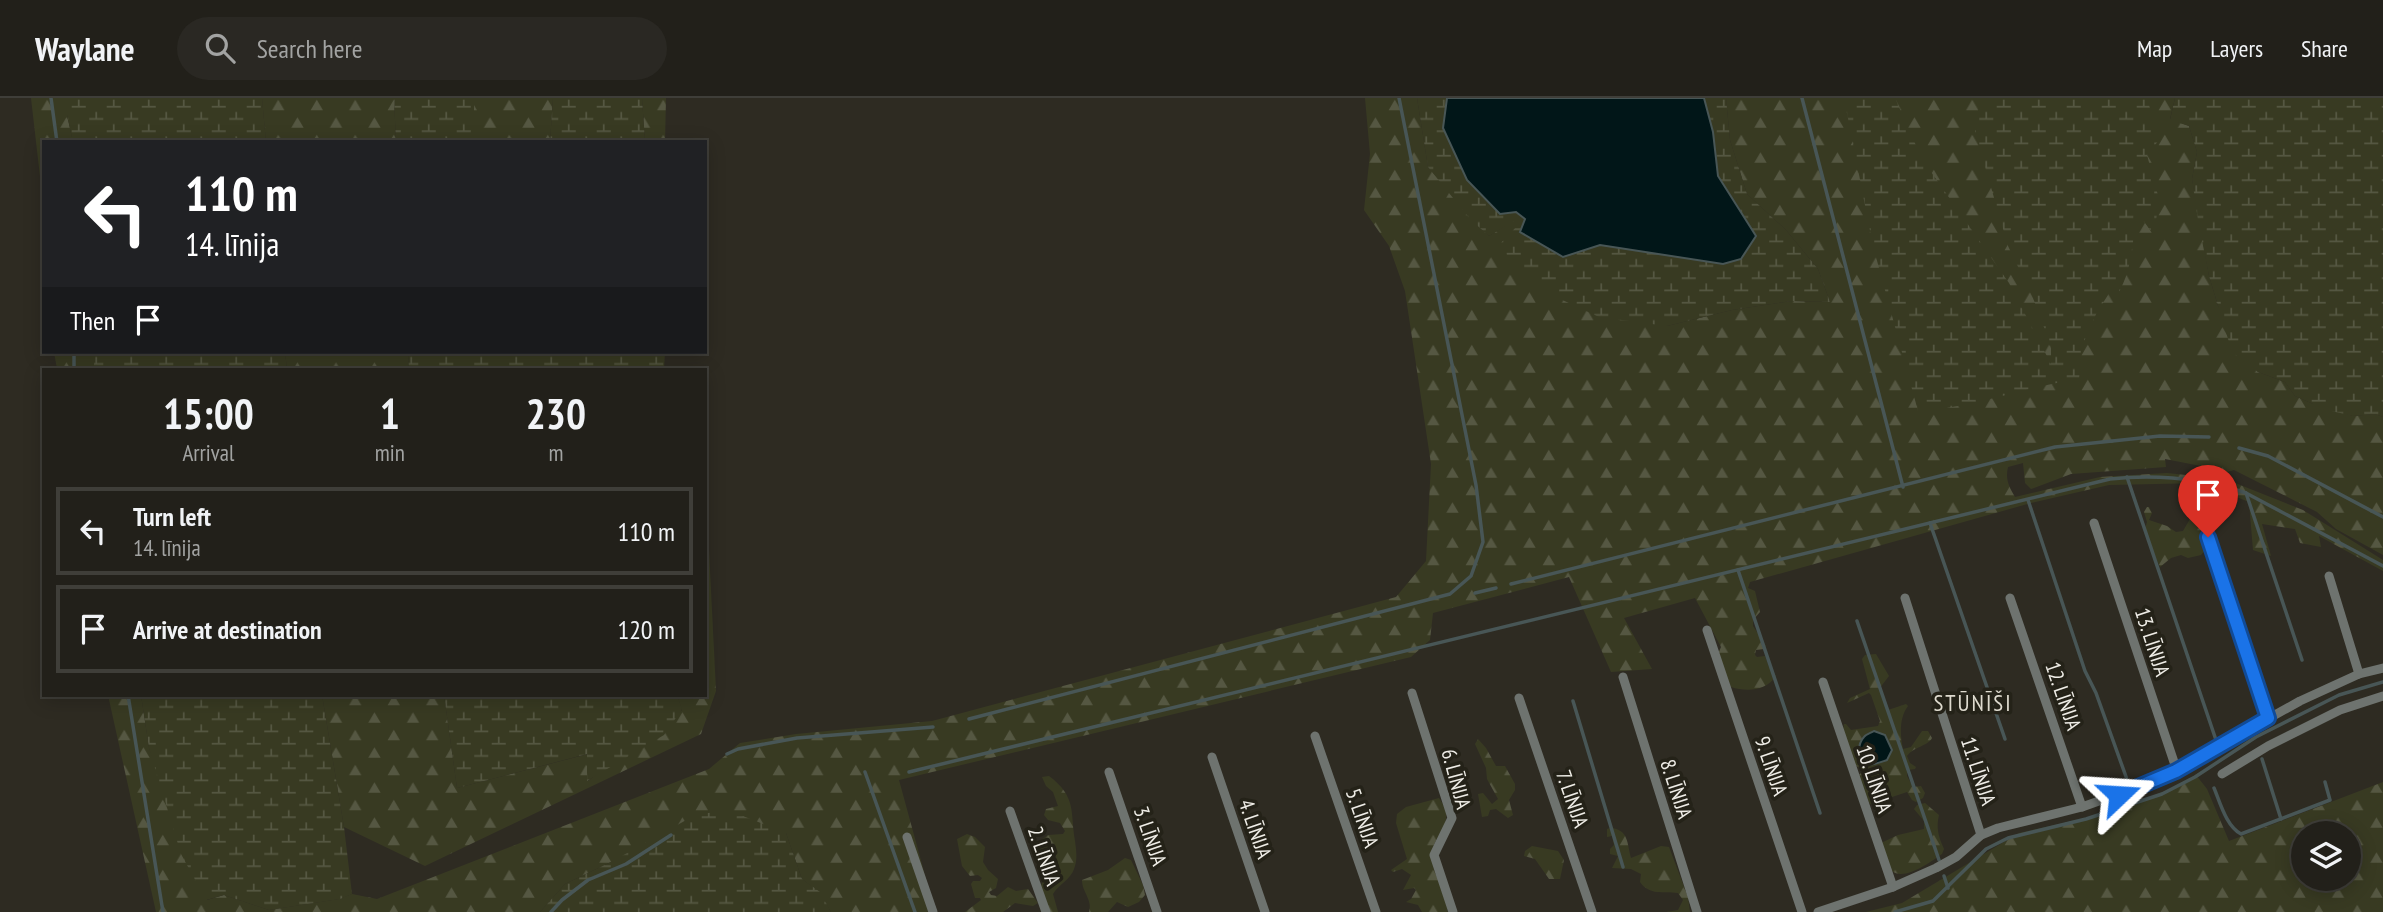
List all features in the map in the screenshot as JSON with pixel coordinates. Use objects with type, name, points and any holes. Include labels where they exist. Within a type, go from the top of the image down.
[{"type":"street","name":"13. LĪNIJA","points":[[2094,523],[2176,771]]},
{"type":"street","points":[[2208,537],[2268,718]]},
{"type":"street","points":[[2329,576],[2359,674]]},
{"type":"street","name":"11. LĪNIJA","points":[[1905,598],[1981,835]]},
{"type":"street","name":"12. LĪNIJA","points":[[2010,598],[2082,807]]},
{"type":"street","name":"9. LĪNIJA","points":[[1707,630],[1802,912]]},
{"type":"street","points":[[1818,912],[1893,887],[1956,857],[1981,835],[1998,828],[2082,807],[2137,789],[2176,771],[2268,718],[2359,674],[2383,668]]},
{"type":"street","name":"8. LĪNIJA","points":[[1623,677],[1697,912]]},
{"type":"street","name":"10. LĪNIJA","points":[[1823,682],[1893,887]]},
{"type":"street","name":"6. LĪNIJA","points":[[1412,693],[1452,818],[1434,855],[1453,912]]},
{"type":"street","points":[[2222,774],[2269,746],[2340,710],[2383,696]]},
{"type":"street","name":"7. LĪNIJA","points":[[1519,698],[1592,912]]},
{"type":"street","name":"5. LĪNIJA","points":[[1315,736],[1376,912]]},
{"type":"street","name":"4. LĪNIJA","points":[[1212,757],[1265,912]]},
{"type":"street","name":"3. LĪNIJA","points":[[1109,772],[1157,912]]},
{"type":"street","name":"2. LĪNIJA","points":[[1010,811],[1046,912]]},
{"type":"street","points":[[907,837],[933,912]]},
{"type":"green space","points":[[31,98],[67,98],[67,115],[73,140],[42,140],[42,194]]},
{"type":"green space","points":[[67,98],[262,98],[266,140],[73,140],[67,115]]},
{"type":"green space","points":[[262,98],[394,98],[396,140],[266,140]]},
{"type":"green space","points":[[394,98],[474,98],[474,140],[396,140]]},
{"type":"green space","points":[[474,98],[553,98],[550,140],[474,140]]},
{"type":"green space","points":[[553,98],[642,98],[645,140],[550,140]]},
{"type":"green space","points":[[642,98],[666,98],[665,140],[645,140]]},
{"type":"green space","points":[[1365,98],[1417,98],[1428,167],[1489,236],[1516,219],[1667,326],[1732,310],[1792,301],[1830,302],[1818,269],[1786,230],[1747,194],[1730,140],[1726,98],[2175,98],[2170,119],[2189,126],[2197,152],[2192,179],[2209,276],[2218,306],[2258,372],[2285,382],[2295,396],[2311,403],[2353,416],[2375,414],[2383,417],[2383,555],[2336,529],[2317,512],[2234,470],[2220,474],[2201,466],[2165,459],[2166,467],[2071,474],[2031,489],[2025,483],[2023,463],[2008,467],[2009,486],[2015,497],[2100,477],[2167,473],[2215,475],[2303,510],[2383,560],[2383,571],[2319,536],[2321,547],[2300,543],[2295,529],[2262,524],[2271,556],[2253,550],[2249,502],[2202,483],[2109,485],[2031,503],[1750,582],[1748,588],[1755,591],[1760,612],[1753,620],[1753,626],[1766,646],[1756,650],[1755,655],[1765,656],[1776,676],[1767,685],[1756,689],[1731,687],[1718,654],[1721,647],[1695,598],[1624,618],[1652,669],[1611,672],[1569,577],[1433,613],[1430,640],[1411,657],[899,780],[935,912],[831,912],[819,892],[802,879],[786,833],[611,862],[565,884],[540,912],[156,912],[108,697],[141,697],[149,748],[207,900],[224,895],[269,910],[339,899],[352,894],[377,899],[709,769],[740,743],[796,734],[932,721],[1396,597],[1426,561],[1431,464],[1405,291],[1389,246],[1364,210],[1370,154]]},
{"type":"green space","points":[[1417,98],[1447,98],[1443,128],[1516,212],[1563,256],[1600,245],[1723,264],[1740,209],[1718,176],[1713,132],[1704,98],[1726,98],[1730,140],[1747,194],[1786,230],[1818,269],[1830,302],[1792,301],[1732,310],[1667,326],[1599,317],[1543,291],[1498,246],[1519,224],[1516,220],[1489,236],[1470,219],[1428,167]]},
{"type":"green space","points":[[1844,98],[1895,98],[1922,159],[2009,283],[2051,364],[2051,346],[2033,298],[2008,246],[1975,132],[1980,98],[2147,98],[2159,140],[2147,155],[2159,199],[2154,235],[2139,215],[2124,282],[2119,292],[2110,292],[2097,312],[2082,346],[2079,379],[1959,406],[1918,411],[1873,246]]},
{"type":"green space","points":[[2175,98],[2383,98],[2383,417],[2375,414],[2353,416],[2327,410],[2295,396],[2285,382],[2258,372],[2232,352],[2209,276],[2198,220],[2192,179],[2197,152],[2189,126],[2170,120]]},
{"type":"green space","points":[[54,354],[94,354],[94,368],[57,368]]},
{"type":"green space","points":[[94,354],[285,354],[287,368],[94,368]]},
{"type":"green space","points":[[285,354],[408,354],[409,368],[287,368]]},
{"type":"green space","points":[[408,354],[665,354],[664,368],[409,368]]},
{"type":"green space","points":[[2147,507],[2152,513],[2149,520],[2176,532],[2183,531],[2190,519],[2194,518],[2202,529],[2207,548],[2201,555],[2188,558],[2181,555],[2171,558],[2160,567],[2144,532],[2147,522],[2144,512]]},
{"type":"green space","points":[[707,510],[716,691],[701,734],[425,866],[344,827],[322,697],[444,697],[457,788],[588,754],[588,781],[682,710],[678,697],[707,697]]},
{"type":"green space","points":[[1876,654],[1889,676],[1879,689],[1888,710],[1906,704],[1908,706],[1901,727],[1903,749],[1911,747],[1922,731],[1928,731],[1932,738],[1907,756],[1910,763],[1916,767],[1907,770],[1907,776],[1913,787],[1921,786],[1925,793],[1923,798],[1916,802],[1907,792],[1869,803],[1858,776],[1862,772],[1872,772],[1854,764],[1843,730],[1844,724],[1851,730],[1878,726],[1880,721],[1869,693],[1847,703],[1850,698],[1870,689],[1862,659],[1865,655]]},
{"type":"green space","points":[[141,697],[322,697],[352,894],[340,899],[269,910],[224,895],[206,900],[181,854],[149,748]]},
{"type":"green space","points":[[444,697],[678,697],[682,709],[664,735],[587,781],[587,754],[457,788]]},
{"type":"green space","points":[[1478,739],[1496,766],[1505,766],[1515,784],[1515,790],[1509,800],[1513,815],[1508,818],[1496,809],[1490,810],[1488,816],[1482,817],[1478,794],[1483,793],[1492,804],[1498,799],[1487,779],[1486,768],[1475,744]]},
{"type":"green space","points":[[2196,775],[2207,789],[2229,841],[2383,782],[2383,912],[1866,912],[1902,903],[2019,833],[2100,815],[2163,792]]},
{"type":"green space","points":[[1049,776],[1064,791],[1071,806],[1076,851],[1072,873],[1053,894],[1058,912],[1050,912],[1040,888],[1054,864],[1056,855],[1054,852],[1048,854],[1035,845],[1048,835],[1063,834],[1065,831],[1060,823],[1048,820],[1044,815],[1046,809],[1058,806],[1053,792],[1042,777]]},
{"type":"green space","points":[[1439,798],[1444,807],[1446,821],[1434,846],[1432,859],[1435,873],[1445,893],[1448,912],[1422,912],[1418,905],[1406,902],[1416,890],[1403,890],[1411,875],[1402,869],[1393,872],[1391,870],[1407,859],[1396,823],[1397,814],[1406,807]]},
{"type":"green space","points":[[1925,803],[1939,815],[1938,832],[1944,849],[1942,854],[1917,870],[1896,873],[1887,864],[1881,843],[1898,835],[1924,829],[1924,821],[1914,809]]},
{"type":"green space","points":[[730,811],[786,833],[802,879],[820,892],[831,912],[540,912],[565,884],[611,862],[697,814]]},
{"type":"green space","points":[[1607,829],[1624,834],[1631,858],[1661,846],[1669,847],[1688,897],[1690,912],[1667,912],[1678,910],[1683,900],[1678,893],[1652,891],[1640,882],[1641,874],[1631,869],[1612,868],[1618,856],[1610,854],[1614,845],[1612,836],[1607,837]]},
{"type":"green space","points":[[967,834],[975,837],[985,847],[983,862],[998,879],[996,888],[989,892],[991,895],[997,896],[1008,887],[1016,891],[1028,889],[1038,903],[1033,906],[1015,903],[1003,912],[965,912],[981,900],[975,898],[971,884],[982,878],[978,875],[970,876],[962,866],[957,839]]},
{"type":"green space","points":[[1532,846],[1558,851],[1564,860],[1560,879],[1549,879],[1535,859],[1524,856],[1525,851]]},
{"type":"green space","points":[[1125,858],[1131,860],[1145,895],[1139,902],[1128,907],[1117,902],[1108,912],[1089,912],[1090,904],[1082,880],[1108,870]]},
{"type":"shaded area","points":[[1447,98],[1704,98],[1713,132],[1718,176],[1756,236],[1741,259],[1723,264],[1600,245],[1563,257],[1520,232],[1525,219],[1516,212],[1500,214],[1467,180],[1443,128]]},
{"type":"shaded area","points":[[1874,731],[1885,735],[1892,750],[1887,760],[1866,765],[1861,762],[1859,747],[1865,736]]},
{"type":"waterway","points":[[51,98],[57,140]]},
{"type":"waterway","points":[[969,719],[1450,594],[1471,576],[1483,542],[1476,485],[1399,98]]},
{"type":"waterway","points":[[1802,98],[1903,487]]},
{"type":"waterway","points":[[74,354],[74,368]]},
{"type":"waterway","points":[[1511,584],[2055,447],[2160,436],[2209,437]]},
{"type":"waterway","points":[[2239,448],[2268,456],[2383,517]]},
{"type":"waterway","points":[[2127,477],[2216,740]]},
{"type":"waterway","points":[[909,772],[2110,479],[2179,478],[2246,493],[2383,566]]},
{"type":"waterway","points":[[2246,493],[2302,660]]},
{"type":"waterway","points":[[2028,500],[2085,671],[2096,693],[2129,785]]},
{"type":"waterway","points":[[1930,523],[2005,739]]},
{"type":"waterway","points":[[1738,570],[1820,813]]},
{"type":"waterway","points":[[1475,593],[1496,588]]},
{"type":"waterway","points":[[1857,621],[1939,860]]},
{"type":"waterway","points":[[1895,912],[1933,901],[1986,849],[2008,838],[2086,819],[2162,794],[2195,777],[2256,737],[2339,695],[2383,682]]},
{"type":"waterway","points":[[128,697],[163,912]]},
{"type":"waterway","points":[[1573,701],[1623,867]]},
{"type":"waterway","points":[[727,754],[738,749],[797,738],[933,727]]},
{"type":"waterway","points":[[2262,759],[2281,819]]},
{"type":"waterway","points":[[865,772],[915,912]]},
{"type":"waterway","points":[[2214,788],[2227,820],[2241,834],[2330,800],[2325,782]]},
{"type":"waterway","points":[[551,912],[588,880],[626,864],[671,835]]},
{"type":"waterway","points":[[1944,876],[1948,888]]},
{"type":"district","name":"STŪNĪŠI","points":[[1973,703]]},
{"type":"route","points":[[2119,795],[2176,771],[2268,718],[2208,537]]}]
